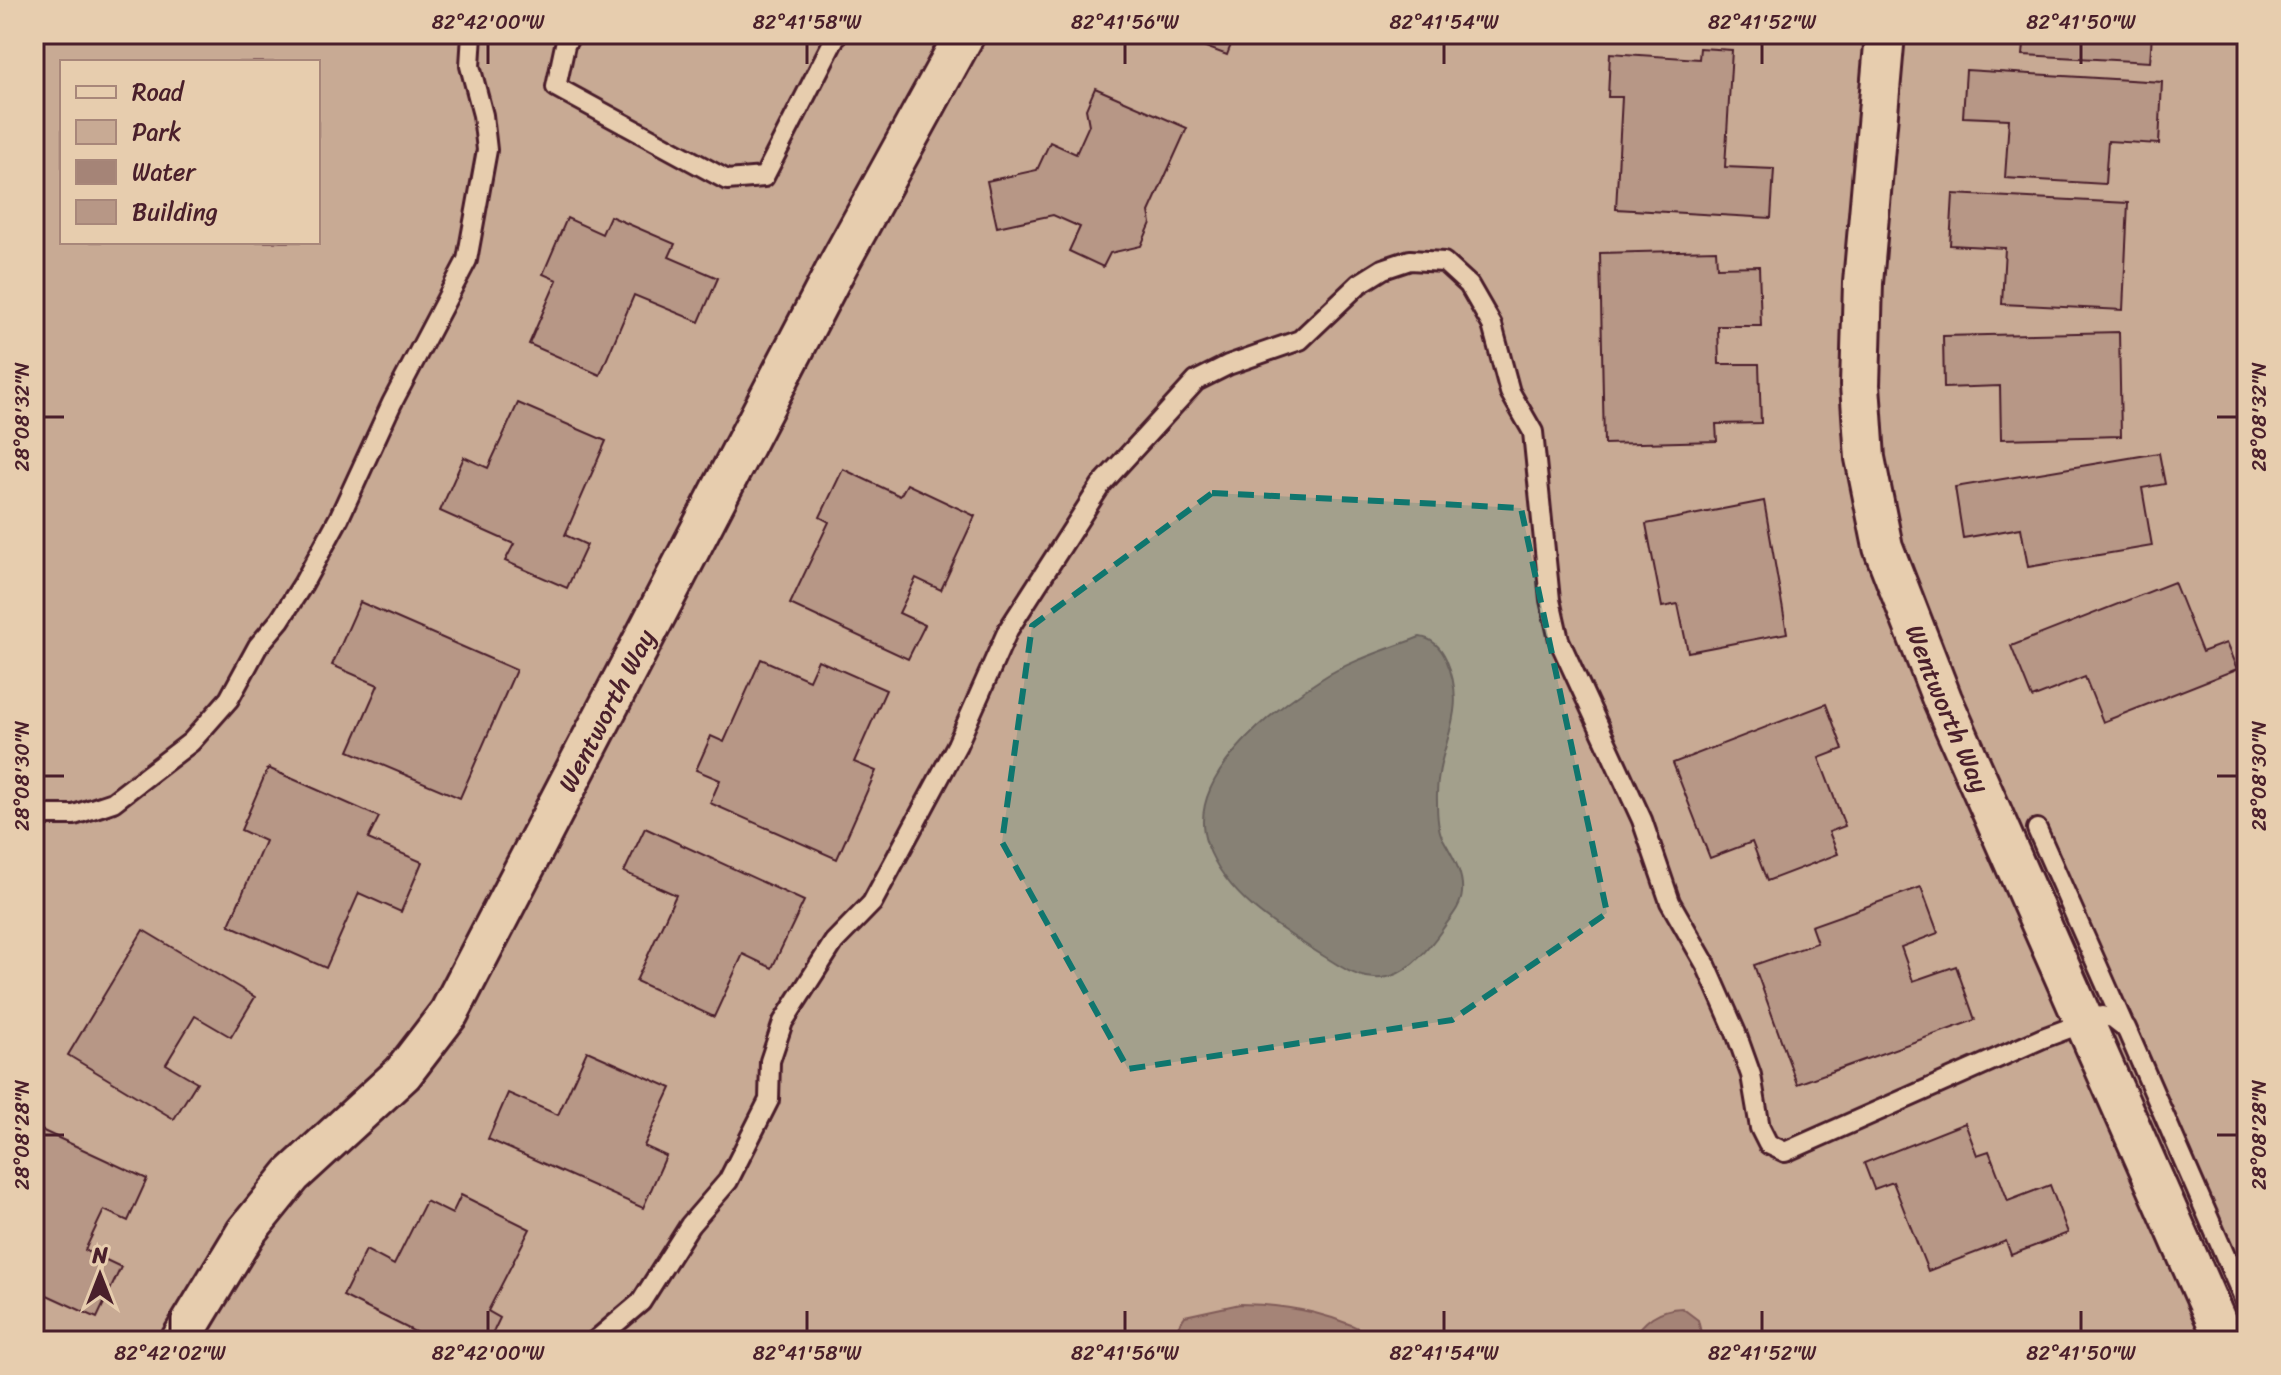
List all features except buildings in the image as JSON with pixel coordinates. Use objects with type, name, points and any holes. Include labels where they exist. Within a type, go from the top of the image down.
[{"type":"street","name":"Wentworth Way","points":[[180,1341],[246,1232],[292,1175],[403,1073],[449,1013],[837,267],[965,34]]},
{"type":"street","name":"Wentworth Way","points":[[1885,34],[1863,283],[1860,385],[1865,458],[1883,547],[1942,699],[2225,1341]]},
{"type":"lane","points":[[34,815],[74,815],[113,802],[191,742],[229,699],[258,646],[280,620],[325,545],[467,260],[487,150],[483,115],[470,66],[472,34]]},
{"type":"lane","points":[[571,34],[565,45],[556,87],[727,180],[764,177],[837,34]]},
{"type":"lane","points":[[595,1341],[641,1302],[690,1225],[728,1181],[769,1100],[770,1061],[783,1022],[834,942],[872,903],[957,745],[1008,630],[1101,485],[1196,381],[1228,365],[1300,340],[1359,284],[1383,269],[1410,260],[1444,262],[1469,285],[1492,325],[1510,392],[1533,432],[1550,600],[1559,640],[1642,820],[1670,902],[1706,965],[1736,1033],[1751,1075],[1760,1128],[1768,1144],[1785,1152],[2043,1038],[2086,1023],[2108,1016],[2126,1028]]},
{"type":"lane","points":[[2037,829],[2247,1306]]},
{"type":"highlighted area","points":[[1212,493],[1521,508],[1607,913],[1452,1020],[1128,1069],[1002,842],[1032,626]]},
{"type":"green space","points":[[34,34],[2247,34],[2247,1341],[34,1341]]},
{"type":"water","points":[[1420,637],[1439,648],[1453,679],[1454,715],[1441,763],[1437,814],[1440,833],[1459,871],[1462,893],[1455,912],[1421,956],[1398,973],[1385,978],[1371,978],[1338,965],[1262,915],[1245,900],[1217,865],[1207,844],[1203,820],[1208,795],[1220,771],[1237,749],[1279,709],[1343,667]]},
{"type":"water","points":[[1240,1304],[1277,1306],[1314,1313],[1349,1324],[1382,1341],[1168,1341],[1185,1316]]},
{"type":"water","points":[[1682,1308],[1698,1320],[1703,1341],[1631,1341],[1652,1317]]}]
